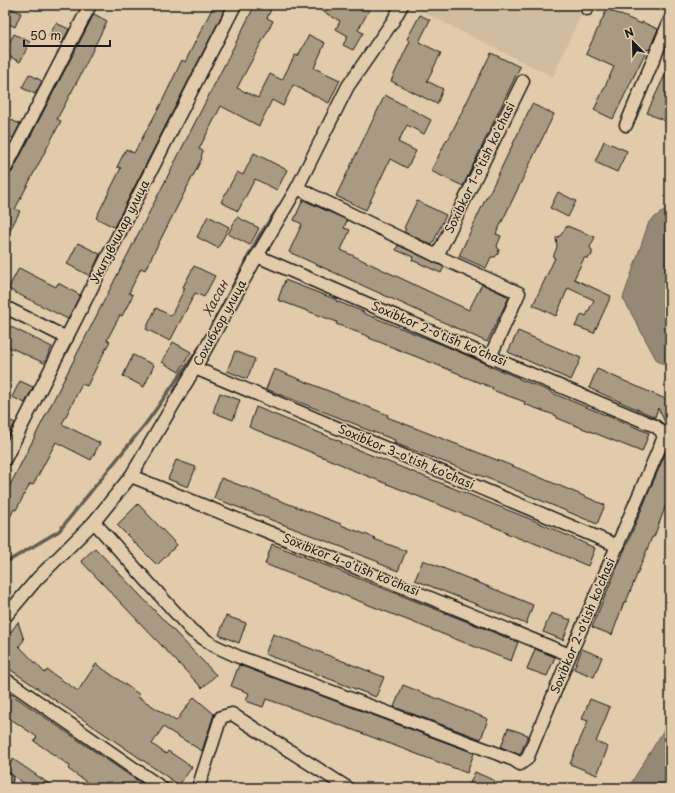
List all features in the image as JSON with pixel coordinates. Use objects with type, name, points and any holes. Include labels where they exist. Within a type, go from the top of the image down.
[{"type":"street","points":[[5,169],[90,5]]},
{"type":"street","name":"Укитувчилар улица","points":[[5,459],[234,5]]},
{"type":"street","name":"Сохибкор улица","points":[[5,617],[37,579],[94,522],[131,476],[195,368],[257,256],[297,188],[348,86],[393,21],[402,5]]},
{"type":"street","points":[[626,125],[670,20]]},
{"type":"street","name":"Soxibkor 1-o'tish ko'chasi","points":[[437,256],[522,81]]},
{"type":"street","points":[[297,188],[437,256],[519,293],[490,357]]},
{"type":"street","name":"Soxibkor 2-o'tish ko'chasi","points":[[94,522],[192,631],[215,646],[239,657],[514,760],[520,764],[527,759],[664,437],[661,431],[655,426],[490,357],[257,256]]},
{"type":"street","points":[[5,308],[66,338]]},
{"type":"street","name":"Soxibkor 3-o'tish ko'chasi","points":[[195,368],[618,546]]},
{"type":"street","name":"Soxibkor 4-o'tish ko'chasi","points":[[131,476],[570,655]]},
{"type":"street","points":[[5,679],[162,788]]},
{"type":"street","points":[[198,788],[221,717],[232,714],[348,788]]},
{"type":"shaded area","points":[[416,5],[585,5],[553,77],[415,8]]},
{"type":"shaded area","points":[[670,205],[670,367],[657,361],[623,298],[649,222]]},
{"type":"shaded area","points":[[670,720],[670,788],[628,788]]},
{"type":"building","points":[[214,5],[227,5],[114,227],[96,218],[121,168],[117,167],[126,149],[134,153],[161,104],[182,60],[185,62]]},
{"type":"building","points":[[255,5],[273,5],[267,18],[273,21],[237,88],[258,98],[270,74],[282,80],[295,55],[298,56],[309,35],[325,43],[314,68],[340,80],[329,103],[293,85],[283,106],[272,100],[259,126],[221,106],[199,149],[203,151],[202,158],[145,270],[141,268],[129,293],[133,295],[122,316],[120,315],[107,340],[110,341],[87,386],[82,384],[62,424],[100,443],[91,460],[56,442],[33,485],[30,484],[16,510],[14,509],[5,528],[5,495]]},
{"type":"building","points":[[311,5],[372,5],[358,30],[363,33],[353,50],[343,45],[348,36],[336,29],[340,21]]},
{"type":"building","points":[[7,6],[21,13],[15,27],[5,22],[5,11]]},
{"type":"building","points":[[607,9],[658,29],[649,50],[647,49],[613,119],[594,110],[614,67],[586,54]]},
{"type":"building","points":[[94,14],[107,21],[57,119],[61,121],[15,209],[20,211],[5,240],[5,176],[12,172]]},
{"type":"building","points":[[420,15],[430,20],[419,42],[441,53],[427,81],[443,89],[437,104],[391,81],[410,41],[407,39]]},
{"type":"building","points":[[56,23],[69,29],[62,43],[49,36]]},
{"type":"building","points":[[14,34],[30,42],[20,62],[5,54],[5,51]]},
{"type":"building","points":[[491,53],[520,67],[463,186],[431,171]]},
{"type":"building","points":[[670,64],[670,110],[665,121],[647,113]]},
{"type":"building","points":[[29,74],[42,81],[35,94],[22,88]]},
{"type":"building","points":[[385,95],[431,120],[424,134],[407,125],[398,142],[416,151],[407,168],[390,159],[366,210],[336,196]]},
{"type":"building","points":[[532,104],[554,114],[496,234],[501,236],[497,246],[499,250],[498,254],[495,257],[491,257],[486,268],[459,256]]},
{"type":"building","points":[[5,117],[20,124],[13,138],[5,134]]},
{"type":"building","points":[[604,141],[627,151],[617,172],[595,162]]},
{"type":"building","points":[[254,153],[287,170],[277,190],[255,179],[238,211],[221,202],[237,172],[243,175]]},
{"type":"building","points":[[558,192],[576,201],[568,217],[550,208]]},
{"type":"building","points":[[303,200],[347,220],[344,228],[350,230],[341,250],[434,294],[469,310],[482,284],[509,297],[487,342],[289,252],[302,224],[294,220]]},
{"type":"building","points":[[417,201],[446,215],[432,245],[404,232],[406,229],[404,228]]},
{"type":"building","points":[[208,216],[229,227],[218,248],[197,237]]},
{"type":"building","points":[[237,217],[259,228],[250,245],[228,234]]},
{"type":"building","points":[[567,226],[595,237],[590,247],[592,255],[588,258],[584,258],[574,279],[611,296],[594,333],[575,326],[582,314],[586,316],[594,300],[568,288],[556,316],[533,305],[555,258],[553,257],[557,247],[556,238],[561,235]]},
{"type":"building","points":[[78,243],[100,254],[90,276],[67,264]]},
{"type":"building","points":[[398,245],[444,267],[441,273],[412,260],[413,257],[396,250]]},
{"type":"building","points":[[194,266],[215,276],[204,297],[195,293],[170,341],[146,329],[156,308],[171,316],[185,288],[183,287]]},
{"type":"building","points":[[19,268],[56,287],[58,283],[80,295],[68,319],[8,289]]},
{"type":"building","points":[[285,280],[337,300],[336,301],[364,312],[363,313],[443,345],[519,379],[649,433],[642,452],[557,418],[557,416],[524,404],[525,402],[492,390],[493,388],[460,374],[336,324],[337,322],[278,300]]},
{"type":"building","points":[[5,324],[52,347],[44,363],[5,345]]},
{"type":"building","points":[[518,331],[581,358],[571,380],[508,352]]},
{"type":"building","points":[[173,342],[191,352],[179,372],[162,362]]},
{"type":"building","points":[[235,351],[255,359],[247,379],[227,371]]},
{"type":"building","points":[[133,355],[154,365],[144,387],[123,376]]},
{"type":"building","points":[[274,369],[388,415],[387,417],[520,469],[605,505],[597,524],[492,480],[394,443],[395,440],[266,389]]},
{"type":"building","points":[[597,369],[670,401],[670,432],[658,408],[655,417],[589,388]]},
{"type":"building","points":[[20,381],[33,387],[25,403],[12,397]]},
{"type":"building","points":[[220,393],[240,400],[233,420],[213,412]]},
{"type":"building","points":[[256,407],[535,521],[595,548],[588,566],[249,427]]},
{"type":"building","points":[[5,418],[15,423],[5,442]]},
{"type":"building","points":[[670,442],[670,494],[654,537],[652,537],[626,602],[624,602],[612,635],[592,627]]},
{"type":"building","points":[[176,460],[196,467],[188,487],[168,479]]},
{"type":"building","points":[[221,478],[341,524],[406,551],[398,571],[347,549],[214,498]]},
{"type":"building","points":[[138,504],[177,545],[157,565],[117,525]]},
{"type":"building","points":[[272,544],[518,642],[511,661],[265,564]]},
{"type":"building","points":[[95,548],[216,675],[202,688],[81,561]]},
{"type":"building","points":[[423,560],[533,605],[526,624],[415,580]]},
{"type":"building","points":[[551,613],[571,620],[563,640],[543,632]]},
{"type":"building","points":[[226,616],[246,623],[239,643],[219,635]]},
{"type":"building","points":[[18,622],[24,640],[19,646],[45,673],[47,670],[78,691],[96,664],[140,695],[138,697],[176,721],[194,697],[214,714],[202,751],[163,727],[152,744],[166,754],[168,751],[192,767],[179,785],[5,666],[5,640]]},
{"type":"building","points":[[273,634],[384,677],[376,697],[265,654]]},
{"type":"building","points":[[535,649],[555,657],[547,676],[527,669]]},
{"type":"building","points":[[582,649],[602,657],[594,677],[574,669]]},
{"type":"building","points":[[239,665],[474,753],[467,773],[266,699],[263,707],[246,701],[249,693],[231,686]]},
{"type":"building","points":[[403,685],[488,719],[481,739],[394,707]]},
{"type":"building","points":[[5,690],[148,788],[115,788],[106,782],[101,788],[95,788],[68,769],[70,766],[34,741],[37,737],[5,715]]},
{"type":"building","points":[[590,699],[610,707],[596,742],[608,747],[597,775],[570,764],[588,721],[582,719]]},
{"type":"building","points":[[508,728],[528,735],[520,755],[501,747]]},
{"type":"building","points":[[13,759],[55,788],[31,788],[6,771]]},
{"type":"building","points":[[475,772],[495,781],[492,788],[468,788]]},
{"type":"waterway","name":"Хасан","points":[[214,322],[259,236],[281,204]]},
{"type":"waterway","name":"Хасан","points":[[5,563],[59,531],[147,422],[202,344]]}]
